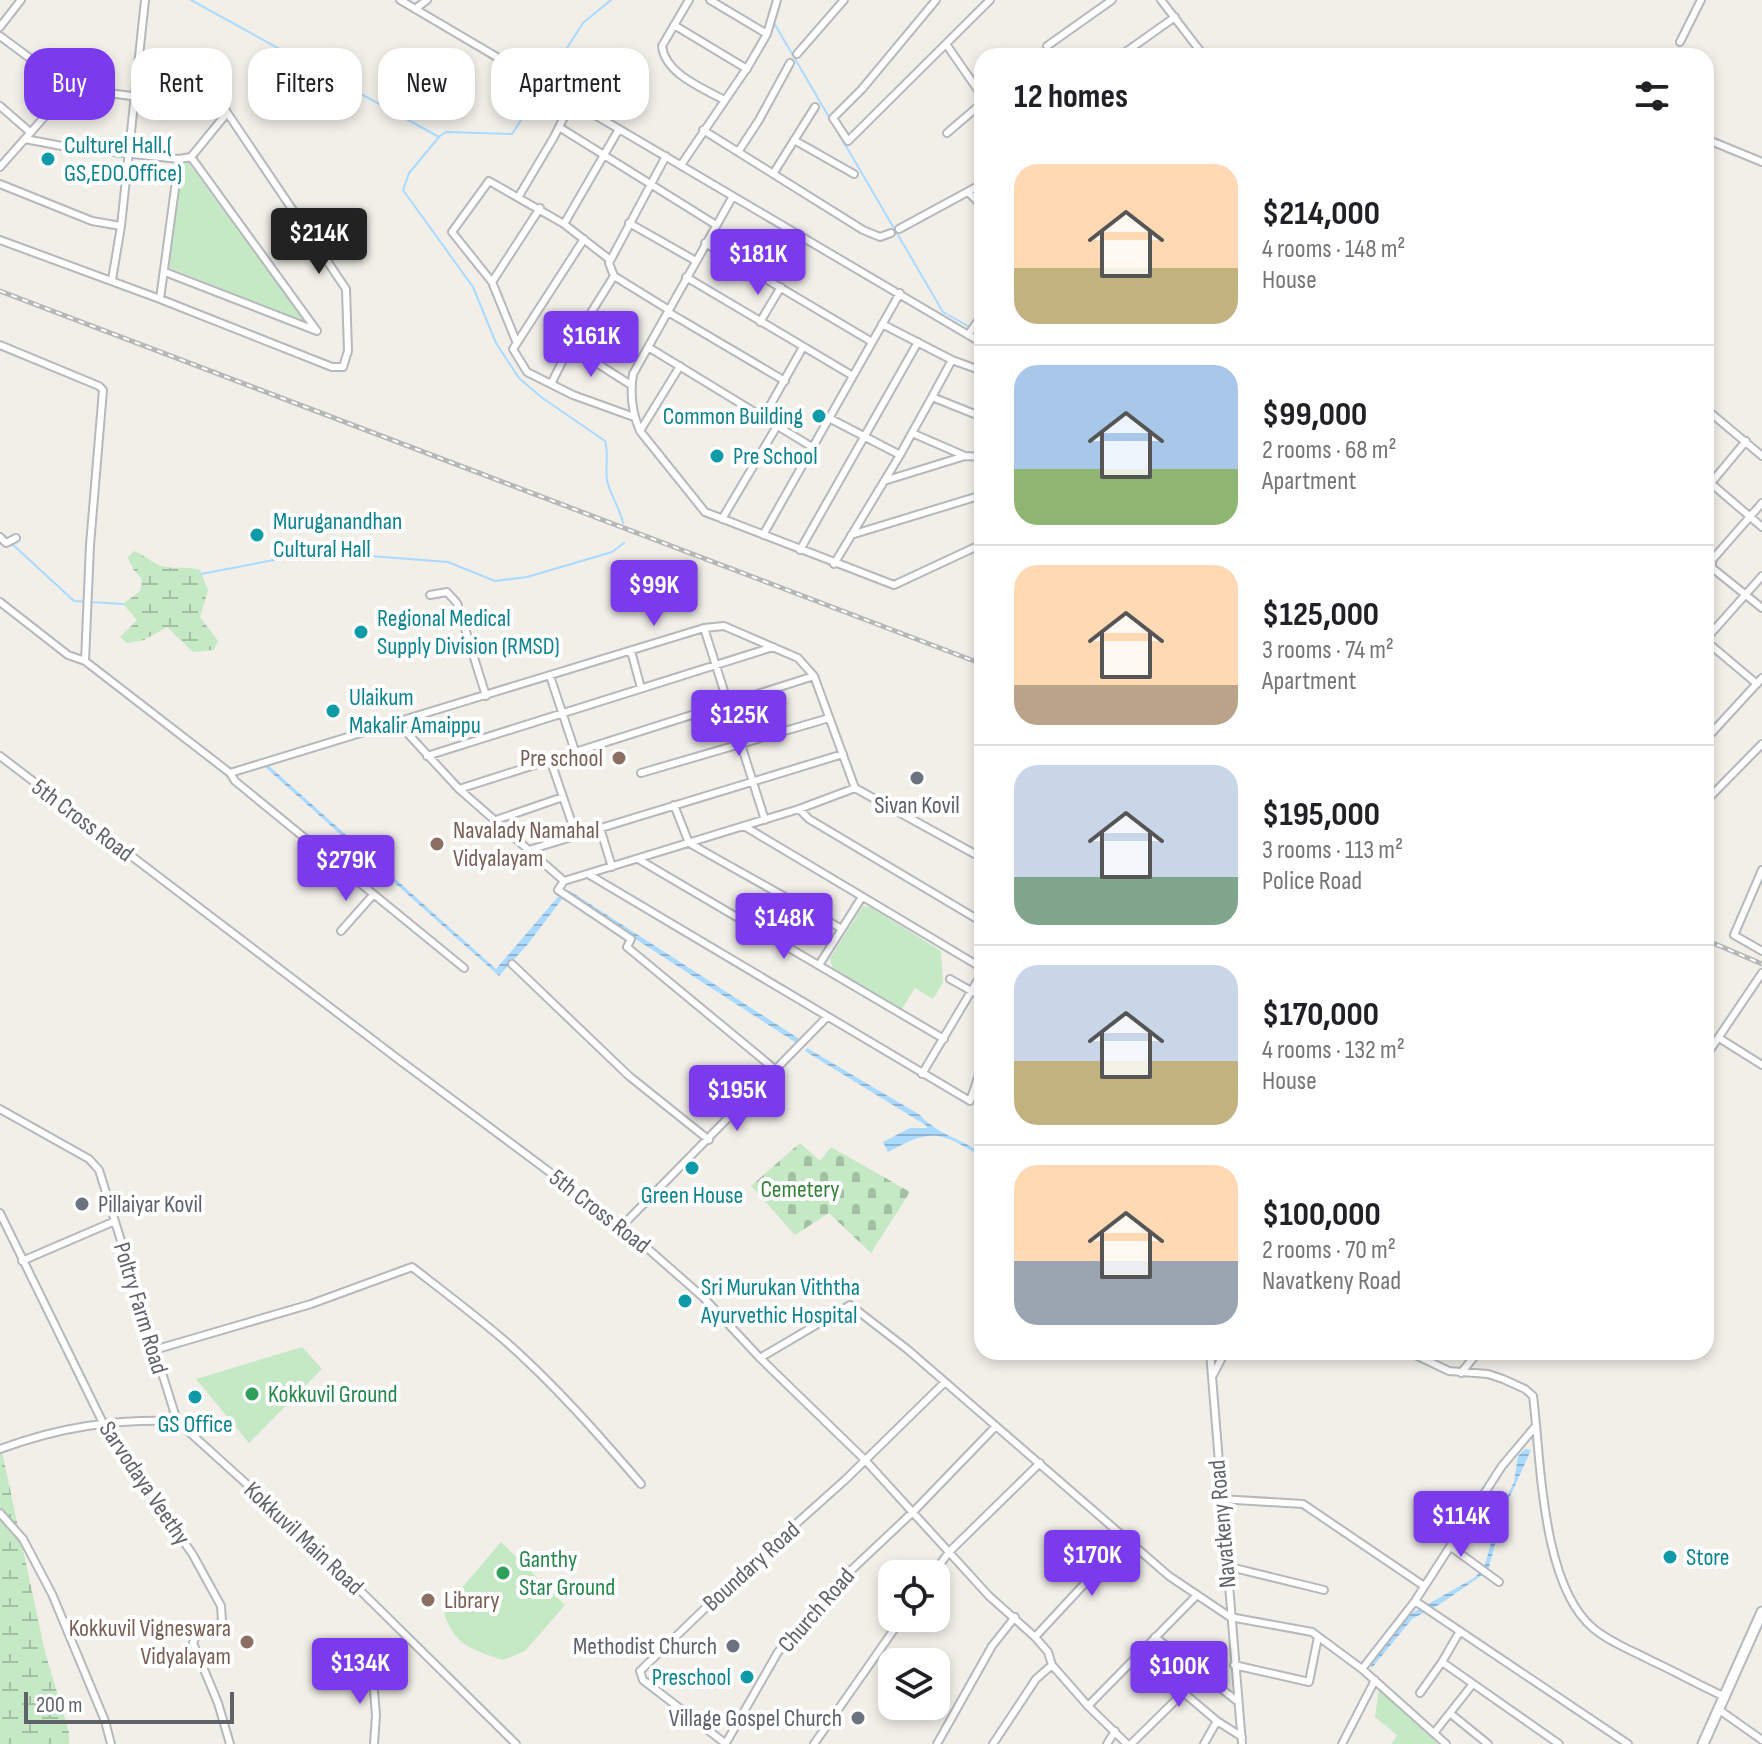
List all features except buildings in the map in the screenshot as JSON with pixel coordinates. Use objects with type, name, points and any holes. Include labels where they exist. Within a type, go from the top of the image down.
[{"type":"main road","points":[[1703,1744],[1762,1612]]},
{"type":"street","points":[[0,27],[21,0]]},
{"type":"street","points":[[140,48],[145,0]]},
{"type":"street","points":[[400,0],[491,54]]},
{"type":"street","points":[[415,9],[427,0]]},
{"type":"street","points":[[689,0],[662,46],[663,55],[687,79],[724,100]]},
{"type":"street","points":[[710,0],[767,34]]},
{"type":"street","points":[[797,54],[844,0]]},
{"type":"street","points":[[936,0],[862,89],[833,118],[848,141],[990,0]]},
{"type":"street","points":[[1047,46],[1112,0]]},
{"type":"street","points":[[1161,0],[1198,48]]},
{"type":"street","points":[[1680,42],[1701,0]]},
{"type":"street","points":[[681,165],[747,69],[767,34],[776,1]]},
{"type":"street","points":[[1131,48],[1175,17]]},
{"type":"street","points":[[674,25],[747,69]]},
{"type":"street","points":[[0,36],[24,54]]},
{"type":"street","points":[[946,44],[974,84]]},
{"type":"street","points":[[738,152],[790,63]]},
{"type":"street","points":[[0,106],[30,132]]},
{"type":"street","points":[[773,174],[815,107]]},
{"type":"street","points":[[947,133],[974,110]]},
{"type":"street","points":[[0,167],[41,120]]},
{"type":"street","points":[[112,280],[133,120]]},
{"type":"street","points":[[25,139],[67,147],[179,159],[191,157],[221,120]]},
{"type":"street","points":[[0,240],[112,280],[332,367],[343,367],[348,351],[346,289],[232,120]]},
{"type":"street","points":[[519,196],[562,120]]},
{"type":"street","points":[[604,120],[974,333]]},
{"type":"street","points":[[559,127],[716,225]]},
{"type":"street","points":[[564,224],[619,129]]},
{"type":"street","points":[[703,130],[863,230],[880,237],[891,233]]},
{"type":"street","points":[[794,140],[854,174]]},
{"type":"street","points":[[1714,142],[1762,162]]},
{"type":"street","points":[[609,259],[666,156]]},
{"type":"street","points":[[165,272],[317,331],[191,157]]},
{"type":"street","points":[[160,299],[179,159]]},
{"type":"street","points":[[516,341],[492,282],[452,232],[489,181],[540,208],[584,239],[609,259],[614,276],[785,381]]},
{"type":"street","points":[[0,184],[92,221],[121,226]]},
{"type":"street","points":[[899,229],[974,189]]},
{"type":"street","points":[[968,192],[974,198]]},
{"type":"street","points":[[733,196],[633,374],[634,417],[640,431],[705,512],[894,585],[974,548]]},
{"type":"street","points":[[492,282],[540,208]]},
{"type":"street","points":[[629,223],[696,261]]},
{"type":"street","points":[[584,239],[513,349],[527,372],[573,395],[634,417]]},
{"type":"street","points":[[705,243],[872,342]]},
{"type":"street","points":[[551,384],[570,346],[614,276]]},
{"type":"street","points":[[686,277],[853,376]]},
{"type":"street","points":[[760,322],[781,287]]},
{"type":"street","points":[[763,535],[900,293]]},
{"type":"street","points":[[882,324],[974,368]]},
{"type":"street","points":[[800,550],[918,342]]},
{"type":"street","points":[[0,345],[103,390],[90,545],[85,661]]},
{"type":"street","points":[[570,346],[631,385]]},
{"type":"street","points":[[648,347],[812,447]]},
{"type":"street","points":[[763,418],[803,347]]},
{"type":"street","points":[[834,564],[900,455],[952,360]]},
{"type":"street","points":[[640,431],[680,366]]},
{"type":"street","points":[[932,397],[974,414]]},
{"type":"street","points":[[1714,415],[1762,456]]},
{"type":"street","points":[[829,418],[900,455]]},
{"type":"street","points":[[722,519],[777,426]]},
{"type":"street","points":[[912,433],[965,456],[974,457]]},
{"type":"street","points":[[1714,475],[1746,441]]},
{"type":"street","points":[[884,481],[965,456]]},
{"type":"street","points":[[1714,486],[1762,527]]},
{"type":"street","points":[[851,535],[974,497]]},
{"type":"street","points":[[1714,558],[1762,503]]},
{"type":"street","points":[[0,537],[6,543],[16,538]]},
{"type":"street","points":[[1714,569],[1762,608]]},
{"type":"street","points":[[1714,631],[1762,576]]},
{"type":"street","points":[[430,595],[447,592],[457,603],[486,696]]},
{"type":"street","points":[[0,602],[68,655],[85,661],[230,773],[235,781],[464,968]]},
{"type":"street","points":[[230,773],[704,628],[724,626],[798,658],[814,676],[855,788],[974,854]]},
{"type":"street","points":[[704,628],[765,820]]},
{"type":"street","points":[[1714,646],[1759,681],[1714,730]]},
{"type":"street","points":[[427,756],[773,647]]},
{"type":"street","points":[[631,651],[641,688]]},
{"type":"street","points":[[550,676],[575,751]]},
{"type":"street","points":[[459,789],[814,676]]},
{"type":"street","points":[[641,773],[829,718]]},
{"type":"street","points":[[398,723],[459,789],[564,881]]},
{"type":"street","points":[[1714,793],[1762,744]]},
{"type":"street","points":[[529,850],[843,754]]},
{"type":"street","name":"5th Cross Road","points":[[0,756],[622,1226],[704,1298],[760,1358],[865,1460],[989,1596],[1035,1637],[1048,1652],[1052,1665],[1088,1706],[1129,1744]]},
{"type":"street","points":[[550,759],[576,835]]},
{"type":"street","points":[[777,1071],[627,947],[631,939],[558,890],[564,881],[765,820],[855,788]]},
{"type":"street","points":[[496,820],[563,797]]},
{"type":"street","points":[[674,805],[689,843],[842,929]]},
{"type":"street","points":[[799,809],[809,819],[974,917]]},
{"type":"street","points":[[744,826],[974,965]]},
{"type":"street","points":[[600,828],[612,867]]},
{"type":"street","points":[[638,859],[944,1039]]},
{"type":"street","points":[[1762,870],[1734,935],[1762,951]]},
{"type":"street","points":[[588,874],[970,1101],[974,1090]]},
{"type":"street","points":[[341,931],[373,895]]},
{"type":"street","points":[[819,965],[862,897]]},
{"type":"street","points":[[512,964],[629,1076],[709,1140]]},
{"type":"street","points":[[1714,1045],[1762,973]]},
{"type":"street","points":[[950,979],[972,991]]},
{"type":"street","points":[[922,1074],[974,987]]},
{"type":"street","points":[[622,1226],[827,1017]]},
{"type":"street","points":[[1719,1038],[1762,1065]]},
{"type":"street","name":"Poltry Farm Road","points":[[0,1109],[89,1159],[103,1180],[177,1421]]},
{"type":"street","name":"Sarvodaya Veethy","points":[[0,1213],[103,1423],[193,1555],[221,1606],[222,1621],[219,1625],[200,1631],[193,1643],[218,1703],[230,1744]]},
{"type":"street","points":[[22,1261],[115,1221]]},
{"type":"street","points":[[154,1350],[311,1304],[412,1267],[538,1371],[641,1484]]},
{"type":"street","points":[[760,1358],[850,1305],[945,1382],[1169,1576],[1230,1617],[1312,1632],[1362,1669],[1446,1744]]},
{"type":"street","name":"Navatkeny Road","points":[[1211,1360],[1242,1741]]},
{"type":"street","points":[[1212,1377],[1221,1360]]},
{"type":"street","points":[[1426,1360],[1449,1371],[1488,1374],[1525,1389],[1533,1396],[1539,1470],[1554,1554],[1567,1591],[1580,1615],[1594,1629],[1621,1645],[1723,1696]]},
{"type":"street","points":[[1461,1373],[1472,1360]]},
{"type":"street","name":"Boundary Road","points":[[726,1744],[643,1680],[640,1671],[694,1617],[811,1513],[945,1382]]},
{"type":"street","points":[[0,1449],[42,1433],[103,1423],[177,1421]]},
{"type":"street","name":"Kokkuvil Main Road","points":[[177,1421],[312,1543],[516,1744]]},
{"type":"street","name":"Church Road","points":[[726,1744],[764,1676],[792,1634],[845,1574],[914,1511],[996,1426]]},
{"type":"street","points":[[1362,1669],[1415,1601],[1502,1466],[1534,1427]]},
{"type":"street","points":[[943,1560],[1040,1463]]},
{"type":"street","points":[[1220,1499],[1303,1504],[1424,1586]]},
{"type":"street","points":[[0,1513],[23,1539],[52,1594],[95,1695],[111,1744]]},
{"type":"street","points":[[1035,1637],[1127,1538]]},
{"type":"street","points":[[1451,1547],[1499,1582]]},
{"type":"street","points":[[1226,1566],[1324,1590]]},
{"type":"street","points":[[1088,1706],[1197,1595]]},
{"type":"street","points":[[1415,1601],[1628,1744]]},
{"type":"street","points":[[937,1744],[992,1646],[1015,1617]]},
{"type":"street","points":[[1420,1693],[1460,1631]]},
{"type":"street","points":[[824,1744],[816,1742],[892,1632]]},
{"type":"street","points":[[1155,1637],[1238,1701]]},
{"type":"street","points":[[1234,1665],[1309,1682],[1318,1637]]},
{"type":"street","points":[[1138,1654],[1242,1741]]},
{"type":"street","points":[[1442,1662],[1559,1744]]},
{"type":"street","points":[[993,1744],[1036,1679],[1052,1665]]},
{"type":"street","points":[[372,1668],[376,1715],[374,1744]]},
{"type":"street","points":[[1342,1744],[1375,1680]]},
{"type":"street","points":[[1434,1733],[1472,1685]]},
{"type":"street","points":[[1129,1744],[1183,1693]]},
{"type":"street","points":[[1718,1709],[1762,1740]]},
{"type":"street","points":[[1451,1714],[1488,1744]]},
{"type":"street","points":[[1204,1744],[1217,1721]]},
{"type":"street","points":[[1107,1744],[1115,1731]]},
{"type":"street","points":[[500,1744],[504,1733]]},
{"type":"green space","points":[[188,162],[307,324],[168,267],[181,165]]},
{"type":"green space","points":[[134,551],[165,567],[200,570],[208,590],[200,617],[218,641],[214,650],[193,652],[167,627],[144,640],[127,643],[120,637],[137,620],[123,604],[140,591],[142,579],[128,557]]},
{"type":"green space","points":[[863,906],[870,907],[941,951],[943,982],[933,999],[915,988],[901,1010],[833,968],[830,959]]},
{"type":"green space","name":"Cemetery","points":[[800,1143],[820,1161],[831,1147],[910,1192],[871,1253],[829,1213],[795,1235],[751,1186]]},
{"type":"green space","name":"Kokkuvil Ground","points":[[302,1347],[322,1369],[249,1443],[196,1379]]},
{"type":"green space","points":[[2,1452],[45,1652],[69,1732],[69,1744],[0,1744]]},
{"type":"green space","name":"Ganthy Star Ground","points":[[501,1542],[565,1605],[525,1651],[503,1660],[482,1653],[458,1639],[443,1610]]},
{"type":"green space","points":[[1379,1689],[1438,1744],[1392,1744],[1397,1735],[1375,1717]]},
{"type":"water","points":[[269,766],[496,969],[563,891],[570,891],[801,1040],[798,1044],[569,896],[562,899],[499,976],[265,767]]},
{"type":"water","points":[[807,1048],[920,1115],[942,1132],[974,1149],[974,1152],[956,1142],[935,1136],[915,1139],[888,1152],[883,1142],[910,1128],[927,1126],[805,1051]]},
{"type":"water","points":[[1525,1449],[1531,1450],[1504,1510],[1488,1571],[1412,1619],[1371,1669],[1372,1660],[1409,1615],[1474,1578],[1484,1568],[1500,1511],[1514,1482],[1518,1456]]},
{"type":"waterway","points":[[191,0],[439,137],[409,173],[403,190],[473,287],[496,343],[519,378],[605,441],[607,480],[623,523]]},
{"type":"waterway","points":[[440,136],[446,132],[512,134],[583,23],[611,0]]},
{"type":"waterway","points":[[778,9],[774,23],[943,312],[974,329]]},
{"type":"waterway","points":[[11,543],[74,601],[123,604]]},
{"type":"waterway","points":[[201,574],[352,545],[371,556],[448,562],[495,581],[527,577],[612,552],[624,543]]},
{"type":"railway","points":[[0,291],[974,661]]},
{"type":"railway","points":[[1714,943],[1762,964]]},
{"type":"place","name":"Culturel Hall.( GS,EDO.Office)","points":[[48,159]]},
{"type":"place","name":"Common Building","points":[[819,416]]},
{"type":"place","name":"Pre School","points":[[717,456]]},
{"type":"place","name":"Muruganandhan Cultural Hall","points":[[257,535]]},
{"type":"place","name":"Regional Medical Supply Division (RMSD)","points":[[361,632]]},
{"type":"place","name":"Ulaikum Makalir Amaippu","points":[[333,711]]},
{"type":"place","name":"Pre school","points":[[619,758]]},
{"type":"place","name":"Sivan Kovil","points":[[917,778]]},
{"type":"place","name":"Navalady Namahal Vidyalayam","points":[[437,844]]},
{"type":"place","name":"Green House","points":[[692,1168]]},
{"type":"place","name":"Pillaiyar Kovil","points":[[82,1204]]},
{"type":"place","name":"Sri Murukan Viththa Ayurvethic Hospital","points":[[685,1301]]},
{"type":"place","name":"Kokkuvil Ground","points":[[252,1394]]},
{"type":"place","name":"GS Office","points":[[195,1397]]},
{"type":"place","name":"Store","points":[[1670,1557]]},
{"type":"place","name":"Ganthy Star Ground","points":[[503,1573]]},
{"type":"place","name":"Library","points":[[428,1600]]},
{"type":"place","name":"Kokkuvil Vigneswara Vidyalayam","points":[[247,1642]]},
{"type":"place","name":"Methodist Church","points":[[733,1646]]},
{"type":"place","name":"Preschool","points":[[747,1677]]},
{"type":"place","name":"Village Gospel Church","points":[[858,1718]]}]
